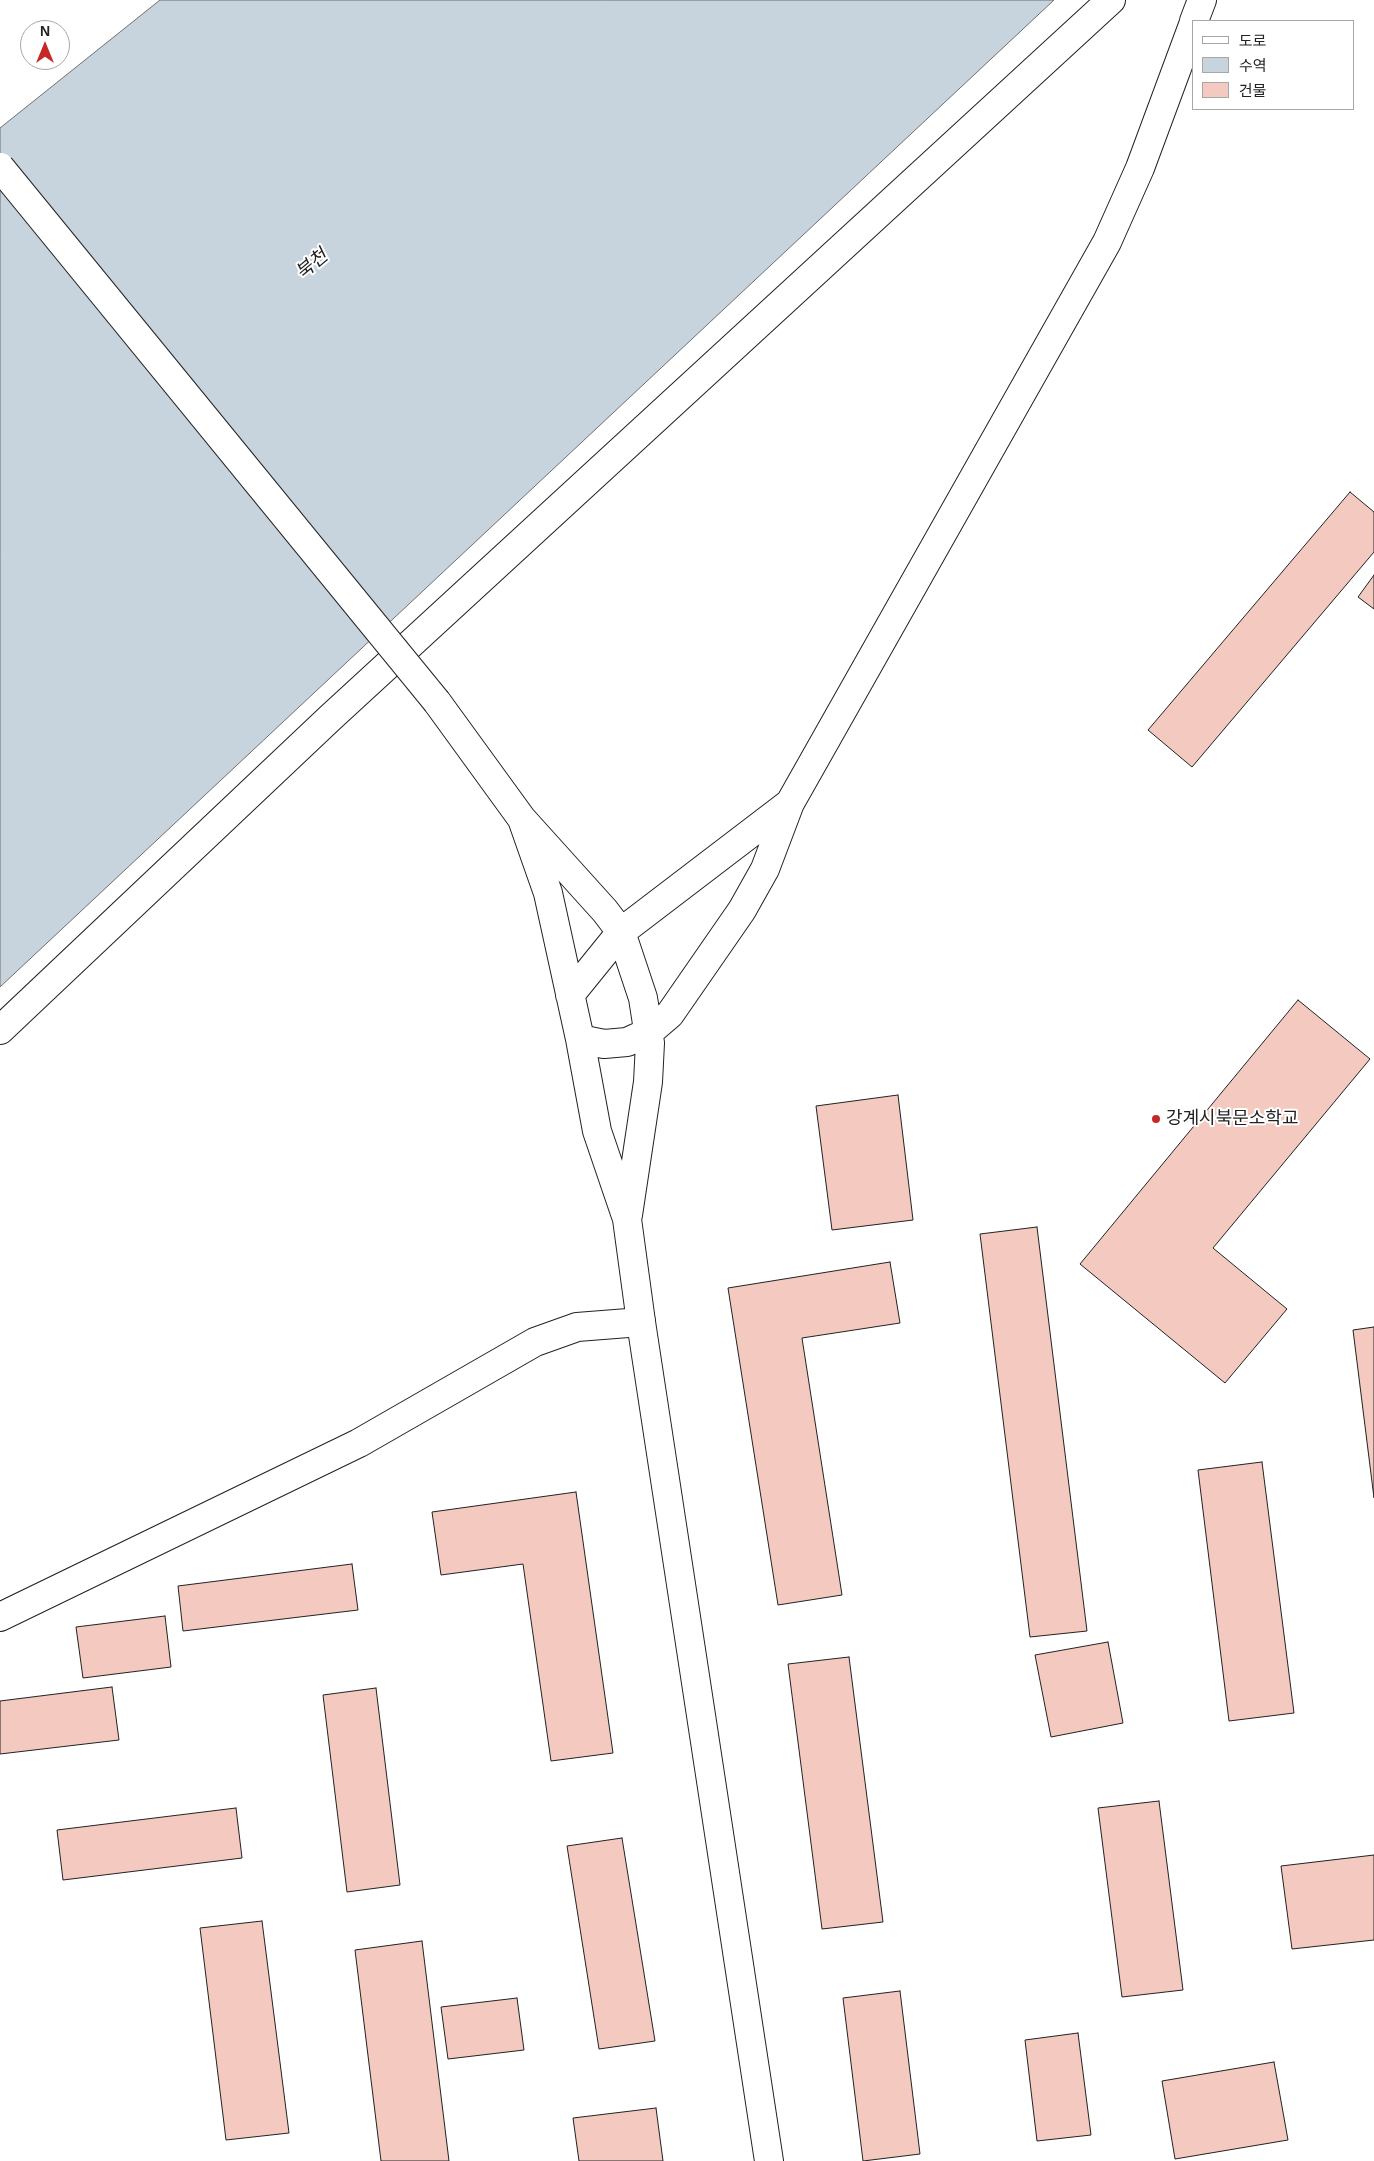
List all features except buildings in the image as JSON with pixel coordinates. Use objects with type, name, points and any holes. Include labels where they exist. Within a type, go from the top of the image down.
[{"type":"main road","points":[[0,1030],[337,712],[1111,0]]},
{"type":"main road","points":[[1194,20],[1202,0]]},
{"type":"main road","points":[[580,1039],[604,1044],[627,1042],[648,1032],[670,1014],[742,910],[765,869],[790,803],[1107,242],[1140,168],[1192,28]]},
{"type":"main road","points":[[0,167],[437,702],[522,819],[621,932],[643,998],[650,1043],[648,1082],[627,1219]]},
{"type":"main road","points":[[570,995],[621,932],[790,803]]},
{"type":"main road","points":[[522,819],[548,893],[580,1039],[597,1131],[627,1219],[641,1322],[769,2161]]},
{"type":"main road","points":[[0,1617],[359,1443],[535,1342],[578,1327],[641,1322]]},
{"type":"water","name":"북천","points":[[160,0],[1054,0],[0,987],[0,128]]},
{"type":"place","name":"강계시북문소학교","points":[[1156,1119]]}]
